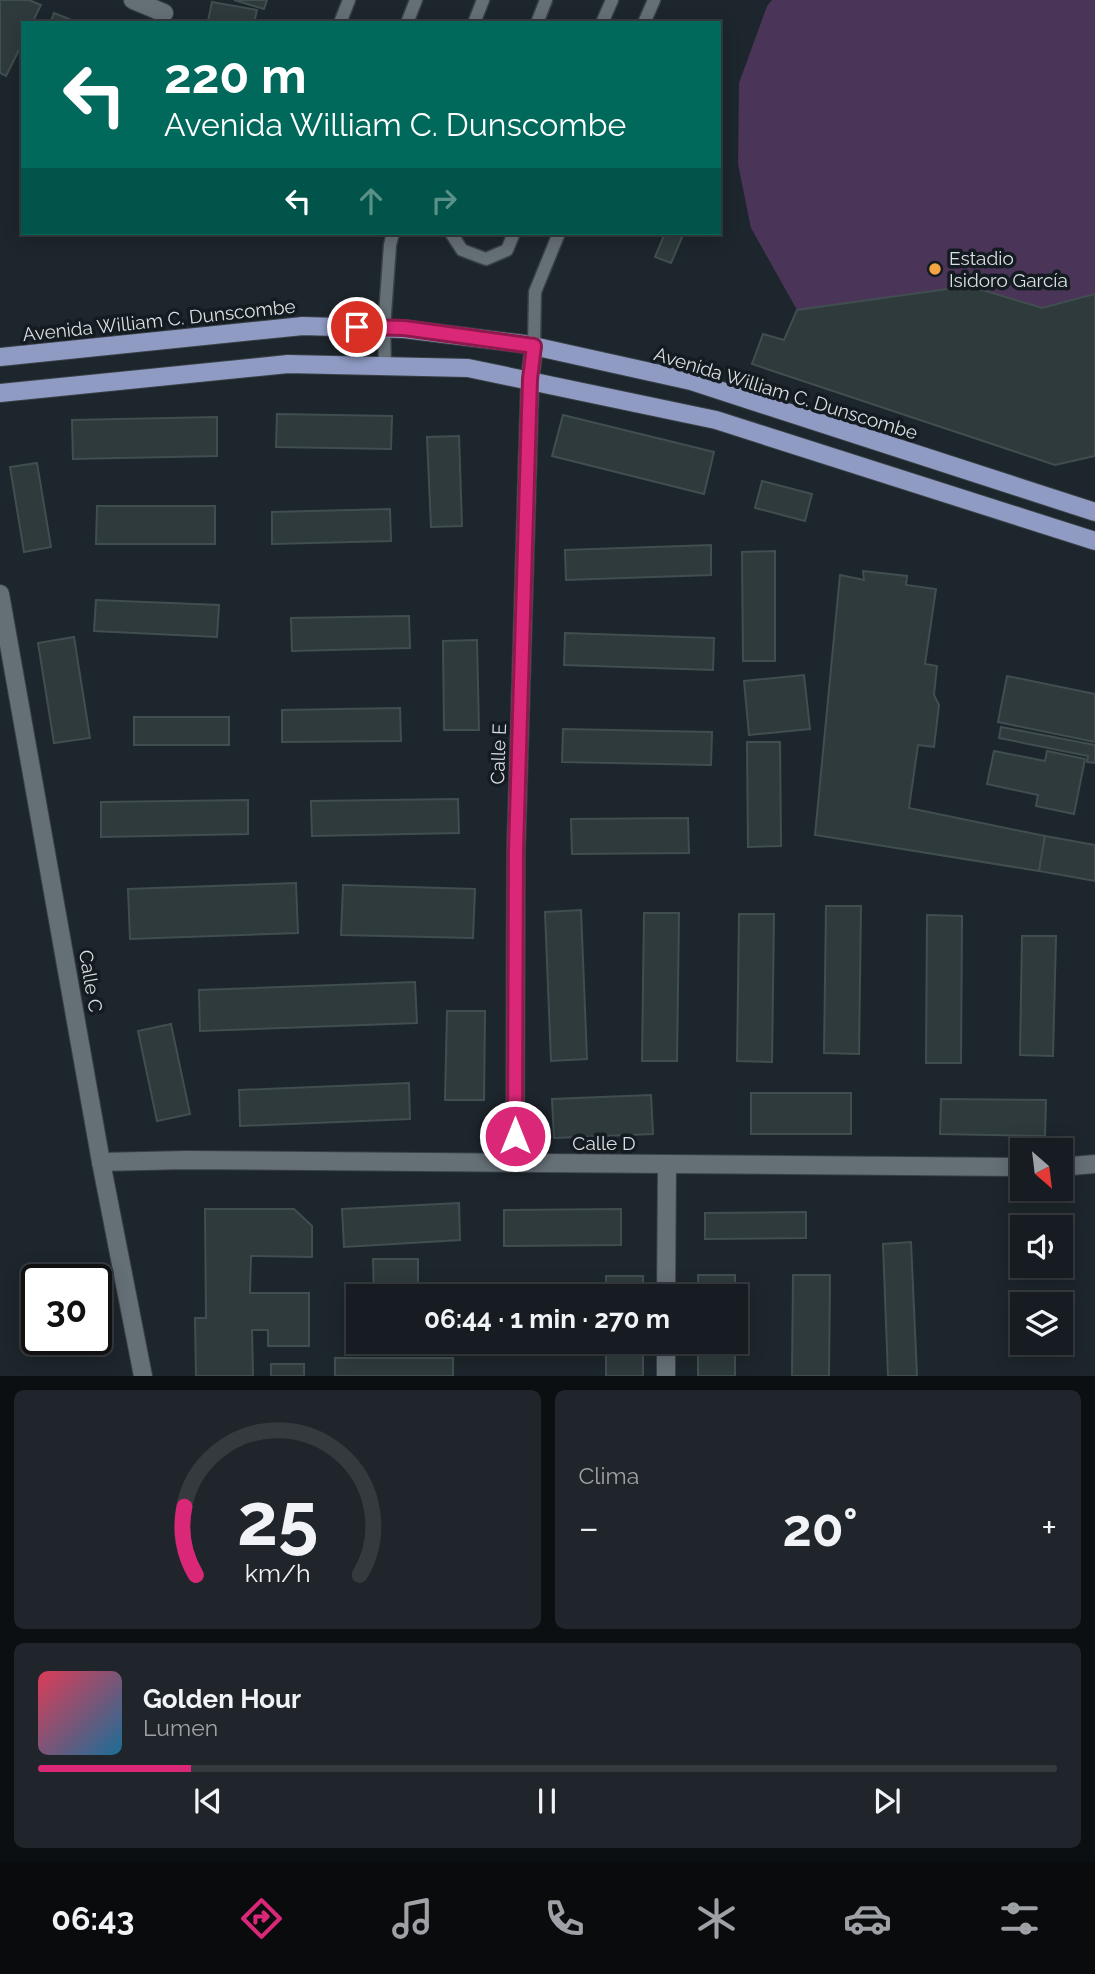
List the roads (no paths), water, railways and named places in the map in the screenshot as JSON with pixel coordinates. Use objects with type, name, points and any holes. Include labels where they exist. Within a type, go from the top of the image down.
[{"type":"main road","name":"Avenida William C. Dunscombe","points":[[0,357],[303,326],[404,328],[534,346],[691,381],[1095,512]]},
{"type":"main road","points":[[0,393],[288,364],[468,368],[716,420],[1095,541]]},
{"type":"street","points":[[134,0],[164,12]]},
{"type":"street","name":"Calle E","points":[[515,1163],[516,850],[530,379],[534,346]]},
{"type":"street","name":"Calle C","points":[[0,594],[101,1162],[143,1376]]},
{"type":"street","name":"Calle D","points":[[101,1162],[186,1160],[1010,1167]]},
{"type":"street","points":[[666,1284],[667,1164]]},
{"type":"street","points":[[1073,1166],[1095,1164]]},
{"type":"street","points":[[666,1354],[666,1376]]},
{"type":"lane","points":[[341,21],[349,0]]},
{"type":"lane","points":[[408,21],[416,0]]},
{"type":"lane","points":[[475,21],[483,0]]},
{"type":"lane","points":[[538,21],[546,0]]},
{"type":"lane","points":[[597,0],[611,3],[603,21]]},
{"type":"lane","points":[[645,21],[654,0]]},
{"type":"lane","points":[[384,366],[384,328],[392,235]]},
{"type":"lane","points":[[452,235],[462,250],[486,259],[507,250],[513,235]]},
{"type":"lane","points":[[534,346],[536,292],[558,235]]},
{"type":"place","name":"Estadio Isidoro García","points":[[935,269]]}]
